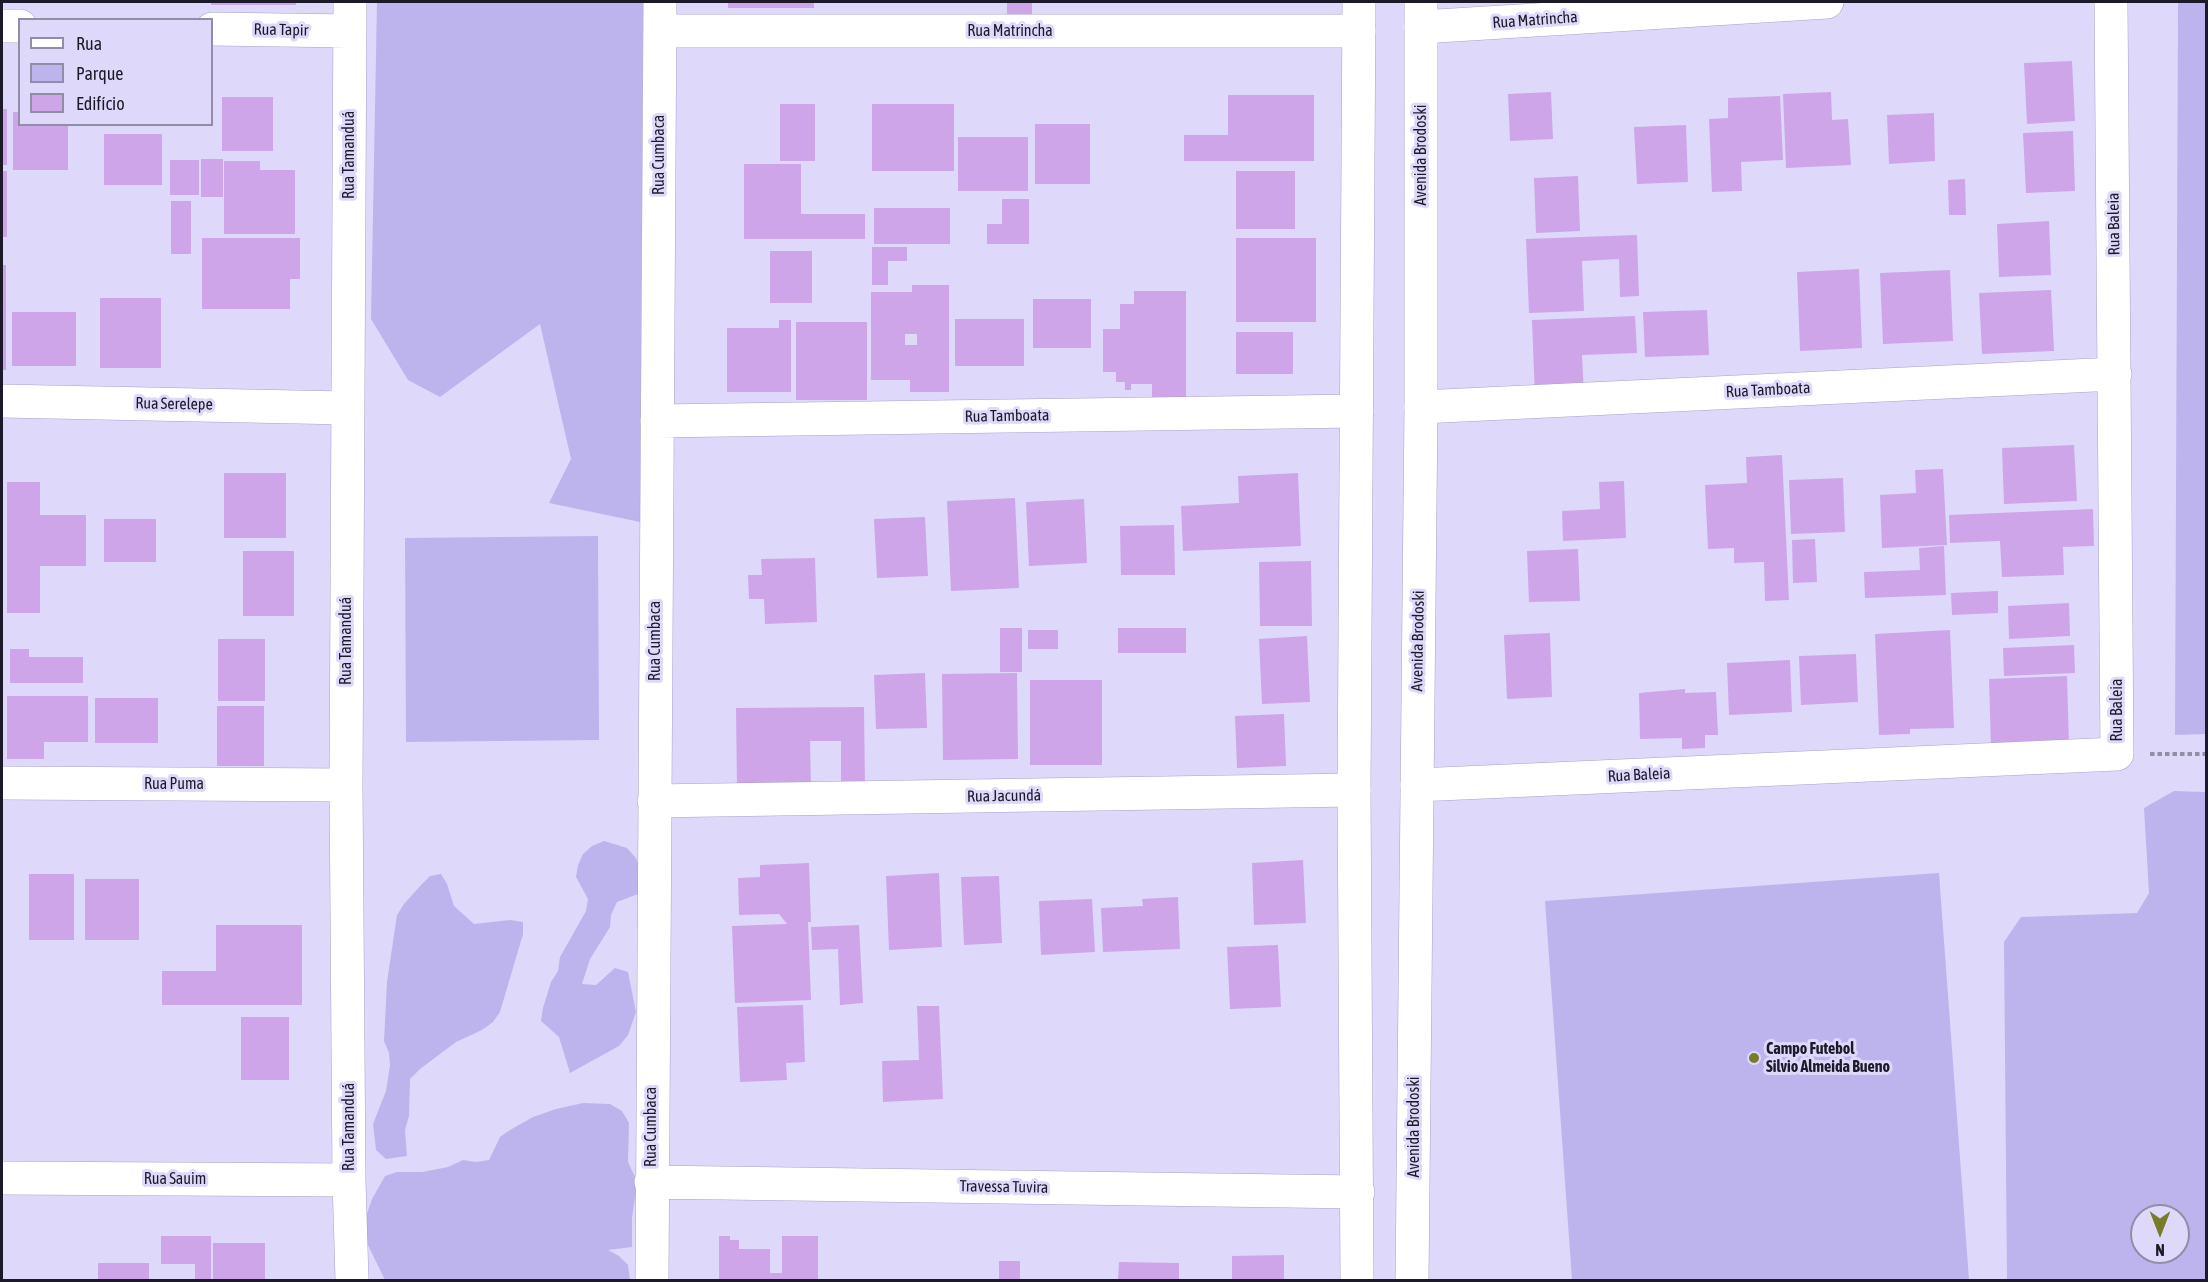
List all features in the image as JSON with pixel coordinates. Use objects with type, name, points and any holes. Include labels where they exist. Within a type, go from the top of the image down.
[{"type":"street","name":"Rua Matrincha","points":[[1421,14],[1827,2]]},
{"type":"street","name":"Rua Baleia","points":[[1417,785],[2117,754],[2111,2]]},
{"type":"street","name":"Avenida Brodoski","points":[[1412,1281],[1421,407],[1421,14]]},
{"type":"street","name":"Rua Tapir","points":[[213,29],[350,16]]},
{"type":"street","name":"Rua Tamanduá","points":[[350,16],[346,408],[346,785],[352,1281]]},
{"type":"street","name":"Rua Matrincha","points":[[660,16],[1359,16]]},
{"type":"street","name":"Rua Cumbaca","points":[[652,1281],[660,16]]},
{"type":"street","points":[[1358,1281],[1354,790],[1359,16]]},
{"type":"street","points":[[2,26],[18,26]]},
{"type":"street","name":"Rua Tamboata","points":[[1421,407],[2115,374]]},
{"type":"street","name":"Rua Serelepe","points":[[2,400],[346,408]]},
{"type":"street","name":"Rua Tamboata","points":[[657,421],[1357,411]]},
{"type":"street","name":"Rua Puma","points":[[2,783],[346,785]]},
{"type":"street","name":"Rua Jacundá","points":[[654,801],[1354,790]]},
{"type":"street","name":"Rua Sauim","points":[[2,1178],[349,1180]]},
{"type":"street","name":"Travessa Tuvira","points":[[651,1182],[1358,1192]]},
{"type":"path","points":[[2117,754],[2206,754]]},
{"type":"green space","points":[[377,2],[643,2],[640,522],[549,503],[571,459],[540,324],[440,397],[408,380],[371,319]]},
{"type":"green space","points":[[2178,2],[2206,2],[2206,734],[2175,735]]},
{"type":"green space","points":[[598,536],[599,740],[406,742],[405,538]]},
{"type":"green space","points":[[2174,791],[2206,792],[2206,1280],[2007,1280],[2004,942],[2021,917],[2137,913],[2149,893],[2144,808]]},
{"type":"green space","points":[[604,841],[627,848],[636,858],[640,869],[638,894],[617,902],[611,915],[610,927],[590,959],[582,984],[596,985],[615,968],[628,972],[636,1012],[628,1035],[619,1046],[570,1073],[559,1037],[541,1021],[551,982],[558,971],[560,957],[586,911],[588,899],[576,877],[578,865],[583,854],[592,846]]},
{"type":"green space","name":"Campo Futebol Silvio Almeida Bueno","points":[[1939,873],[1969,1280],[1572,1280],[1545,901]]},
{"type":"green space","points":[[441,874],[454,906],[474,924],[510,920],[523,922],[523,934],[500,1012],[493,1022],[482,1030],[456,1042],[410,1079],[409,1116],[405,1130],[407,1156],[386,1159],[376,1150],[373,1124],[386,1091],[390,1065],[389,1053],[384,1041],[387,982],[397,915],[430,876]]},
{"type":"green space","points":[[583,1103],[610,1104],[622,1111],[629,1123],[628,1162],[635,1177],[636,1190],[632,1218],[632,1247],[608,1250],[628,1265],[630,1280],[385,1280],[364,1237],[363,1225],[372,1199],[385,1176],[397,1172],[422,1172],[448,1167],[463,1160],[476,1162],[489,1160],[500,1137],[510,1130],[533,1117]]},
{"type":"building","points":[[211,2],[296,2],[296,5],[211,5]]},
{"type":"building","points":[[728,2],[814,2],[814,8],[728,8]]},
{"type":"building","points":[[1007,2],[1032,2],[1032,18],[1007,18]]},
{"type":"building","points":[[2072,61],[2075,121],[2027,124],[2024,63]]},
{"type":"building","points":[[1551,92],[1553,139],[1510,141],[1508,94]]},
{"type":"building","points":[[1831,92],[1832,120],[1848,119],[1851,165],[1786,168],[1783,94]]},
{"type":"building","points":[[1228,95],[1314,95],[1314,161],[1184,161],[1184,135],[1228,135]]},
{"type":"building","points":[[1780,96],[1783,160],[1741,162],[1742,191],[1712,192],[1709,119],[1728,118],[1728,98]]},
{"type":"building","points":[[222,97],[273,97],[273,151],[222,151]]},
{"type":"building","points":[[780,104],[815,104],[815,161],[780,161]]},
{"type":"building","points":[[872,104],[954,104],[954,171],[872,171]]},
{"type":"building","points":[[2,109],[7,109],[7,165],[2,165]]},
{"type":"building","points":[[13,112],[18,112],[18,126],[68,126],[68,170],[13,170]]},
{"type":"building","points":[[1934,113],[1935,161],[1889,164],[1887,115]]},
{"type":"building","points":[[1035,124],[1090,124],[1090,184],[1035,184]]},
{"type":"building","points":[[1686,125],[1688,182],[1637,184],[1634,127]]},
{"type":"building","points":[[2073,131],[2075,191],[2026,193],[2023,133]]},
{"type":"building","points":[[104,134],[162,134],[162,185],[104,185]]},
{"type":"building","points":[[958,137],[1028,137],[1028,191],[958,191]]},
{"type":"building","points":[[201,159],[223,159],[223,197],[201,197]]},
{"type":"building","points":[[170,160],[199,160],[199,195],[170,195]]},
{"type":"building","points":[[224,161],[260,161],[260,170],[295,170],[295,234],[224,234]]},
{"type":"building","points":[[744,164],[801,164],[801,214],[865,214],[865,239],[744,239]]},
{"type":"building","points":[[2,171],[7,171],[7,237],[2,237]]},
{"type":"building","points":[[1236,171],[1295,171],[1295,229],[1236,229]]},
{"type":"building","points":[[1578,176],[1580,231],[1536,233],[1534,178]]},
{"type":"building","points":[[1965,179],[1966,215],[1949,215],[1948,180]]},
{"type":"building","points":[[1002,199],[1029,199],[1029,244],[987,244],[987,224],[1002,224]]},
{"type":"building","points":[[171,201],[191,201],[191,254],[171,254]]},
{"type":"building","points":[[874,208],[950,208],[950,244],[874,244]]},
{"type":"building","points":[[2049,221],[2051,275],[1999,277],[1997,224]]},
{"type":"building","points":[[1637,235],[1639,296],[1620,297],[1619,259],[1582,261],[1584,311],[1529,313],[1526,239]]},
{"type":"building","points":[[202,238],[300,238],[300,279],[290,279],[290,309],[202,309]]},
{"type":"building","points":[[1236,238],[1316,238],[1316,322],[1236,322]]},
{"type":"building","points":[[872,247],[907,247],[907,261],[888,261],[888,285],[872,285]]},
{"type":"building","points":[[770,251],[812,251],[812,303],[770,303]]},
{"type":"building","points":[[2,265],[6,265],[6,370],[2,370]]},
{"type":"building","points":[[1859,269],[1862,348],[1800,351],[1797,272]]},
{"type":"building","points":[[1950,270],[1953,341],[1883,344],[1880,273]]},
{"type":"building","points":[[912,285],[949,285],[949,392],[910,392],[910,380],[871,380],[871,292],[912,292]],"holes":[[[905,334],[917,334],[917,345],[905,345]]]},
{"type":"building","points":[[2051,290],[2054,351],[1982,354],[1979,293]]},
{"type":"building","points":[[1134,291],[1186,291],[1186,400],[1152,400],[1152,384],[1131,384],[1131,390],[1125,390],[1125,382],[1116,382],[1116,372],[1103,372],[1103,329],[1120,329],[1120,304],[1134,304]]},
{"type":"building","points":[[100,298],[161,298],[161,368],[100,368]]},
{"type":"building","points":[[1033,299],[1091,299],[1091,348],[1033,348]]},
{"type":"building","points":[[1707,310],[1709,355],[1645,357],[1643,312]]},
{"type":"building","points":[[12,312],[76,312],[76,366],[12,366]]},
{"type":"building","points":[[1635,316],[1637,353],[1582,355],[1584,396],[1535,398],[1532,320]]},
{"type":"building","points":[[955,319],[1024,319],[1024,366],[955,366]]},
{"type":"building","points":[[779,320],[791,320],[791,392],[727,392],[727,328],[779,328]]},
{"type":"building","points":[[796,322],[867,322],[867,400],[796,400]]},
{"type":"building","points":[[1236,332],[1293,332],[1293,374],[1236,374]]},
{"type":"building","points":[[2074,445],[2077,501],[2004,504],[2002,448]]},
{"type":"building","points":[[1782,455],[1789,600],[1765,601],[1764,562],[1734,563],[1734,548],[1708,549],[1705,485],[1747,483],[1746,457]]},
{"type":"building","points":[[1943,469],[1947,545],[1882,548],[1880,495],[1916,493],[1915,470]]},
{"type":"building","points":[[224,473],[286,473],[286,538],[224,538]]},
{"type":"building","points":[[1298,473],[1301,546],[1183,551],[1181,506],[1239,503],[1238,476]]},
{"type":"building","points":[[1843,478],[1845,532],[1791,534],[1789,480]]},
{"type":"building","points":[[1624,481],[1626,538],[1563,541],[1562,511],[1600,509],[1599,482]]},
{"type":"building","points":[[7,482],[40,482],[40,515],[86,515],[86,566],[40,566],[40,613],[7,613]]},
{"type":"building","points":[[1015,498],[1019,588],[951,591],[947,501]]},
{"type":"building","points":[[1084,499],[1087,563],[1029,566],[1026,502]]},
{"type":"building","points":[[2093,509],[2094,546],[2063,547],[2064,575],[2002,577],[2000,541],[1950,543],[1949,515]]},
{"type":"building","points":[[925,517],[928,576],[877,578],[874,519]]},
{"type":"building","points":[[104,519],[156,519],[156,562],[104,562]]},
{"type":"building","points":[[1174,525],[1175,575],[1121,575],[1120,526]]},
{"type":"building","points":[[1815,539],[1817,582],[1793,583],[1792,540]]},
{"type":"building","points":[[1944,546],[1946,595],[1865,598],[1864,572],[1920,570],[1919,548]]},
{"type":"building","points":[[1578,549],[1580,601],[1529,602],[1527,551]]},
{"type":"building","points":[[243,551],[294,551],[294,616],[243,616]]},
{"type":"building","points":[[815,558],[817,622],[765,624],[764,599],[749,599],[748,575],[762,575],[761,559]]},
{"type":"building","points":[[1311,561],[1312,626],[1260,626],[1259,562]]},
{"type":"building","points":[[1998,591],[1998,613],[1952,615],[1951,593]]},
{"type":"building","points":[[2069,603],[2070,636],[2009,639],[2008,606]]},
{"type":"building","points":[[1000,628],[1022,628],[1022,672],[1000,672]]},
{"type":"building","points":[[1118,628],[1186,628],[1186,653],[1118,653]]},
{"type":"building","points":[[1028,630],[1058,630],[1058,649],[1028,649]]},
{"type":"building","points":[[1950,630],[1954,728],[1910,729],[1910,734],[1879,735],[1875,634]]},
{"type":"building","points":[[1550,633],[1552,697],[1507,699],[1504,635]]},
{"type":"building","points":[[1307,636],[1310,702],[1262,704],[1259,639]]},
{"type":"building","points":[[218,639],[265,639],[265,701],[218,701]]},
{"type":"building","points":[[2074,645],[2075,673],[2004,676],[2003,648]]},
{"type":"building","points":[[10,649],[29,649],[29,657],[83,657],[83,683],[10,683]]},
{"type":"building","points":[[1856,654],[1858,702],[1801,705],[1799,656]]},
{"type":"building","points":[[1790,660],[1792,712],[1729,715],[1727,663]]},
{"type":"building","points":[[925,673],[927,728],[876,729],[874,675]]},
{"type":"building","points":[[1017,673],[1018,759],[943,760],[942,674]]},
{"type":"building","points":[[2067,676],[2069,744],[1991,748],[1989,679]]},
{"type":"building","points":[[1030,680],[1102,680],[1102,765],[1030,765]]},
{"type":"building","points":[[1685,689],[1685,693],[1716,692],[1718,735],[1705,735],[1705,748],[1682,749],[1682,738],[1640,739],[1639,693]]},
{"type":"building","points":[[7,696],[88,696],[88,742],[44,742],[44,759],[7,759]]},
{"type":"building","points":[[95,698],[158,698],[158,743],[95,743]]},
{"type":"building","points":[[217,706],[264,706],[264,766],[217,766]]},
{"type":"building","points":[[864,707],[865,786],[841,787],[841,741],[810,741],[811,787],[737,788],[736,708]]},
{"type":"building","points":[[1284,714],[1286,766],[1237,768],[1235,716]]},
{"type":"building","points":[[1303,860],[1306,923],[1254,925],[1252,863]]},
{"type":"building","points":[[809,863],[811,922],[808,922],[811,1000],[735,1003],[732,926],[787,924],[779,914],[739,915],[738,878],[760,877],[760,865]]},
{"type":"building","points":[[939,873],[942,947],[889,950],[886,876]]},
{"type":"building","points":[[29,874],[74,874],[74,940],[29,940]]},
{"type":"building","points":[[999,876],[1002,943],[964,945],[961,877]]},
{"type":"building","points":[[85,879],[139,879],[139,940],[85,940]]},
{"type":"building","points":[[1178,897],[1180,949],[1103,952],[1101,908],[1143,906],[1142,899]]},
{"type":"building","points":[[1092,899],[1095,952],[1041,955],[1039,901]]},
{"type":"building","points":[[216,925],[302,925],[302,1005],[162,1005],[162,971],[216,971]]},
{"type":"building","points":[[859,925],[863,1003],[840,1005],[838,949],[812,950],[811,927]]},
{"type":"building","points":[[1278,945],[1281,1007],[1230,1009],[1227,947]]},
{"type":"building","points":[[803,1005],[805,1062],[786,1063],[787,1080],[740,1082],[737,1007]]},
{"type":"building","points":[[917,1006],[939,1006],[943,1099],[883,1102],[882,1061],[919,1060]]},
{"type":"building","points":[[241,1017],[289,1017],[289,1080],[241,1080]]},
{"type":"building","points":[[161,1236],[211,1236],[211,1280],[195,1280],[195,1264],[161,1264]]},
{"type":"building","points":[[719,1236],[730,1236],[730,1240],[739,1240],[739,1249],[770,1249],[770,1273],[782,1273],[782,1236],[818,1236],[818,1280],[719,1280]]},
{"type":"building","points":[[213,1243],[265,1243],[265,1280],[213,1280]]},
{"type":"building","points":[[1284,1255],[1284,1280],[1232,1280],[1232,1256]]},
{"type":"building","points":[[999,1261],[1020,1261],[1020,1280],[999,1280]]},
{"type":"building","points":[[1119,1262],[1179,1263],[1179,1280],[1118,1280]]},
{"type":"building","points":[[98,1263],[149,1263],[149,1280],[98,1280]]},
{"type":"place","name":"Campo Futebol Silvio Almeida Bueno","points":[[1754,1058]]}]
